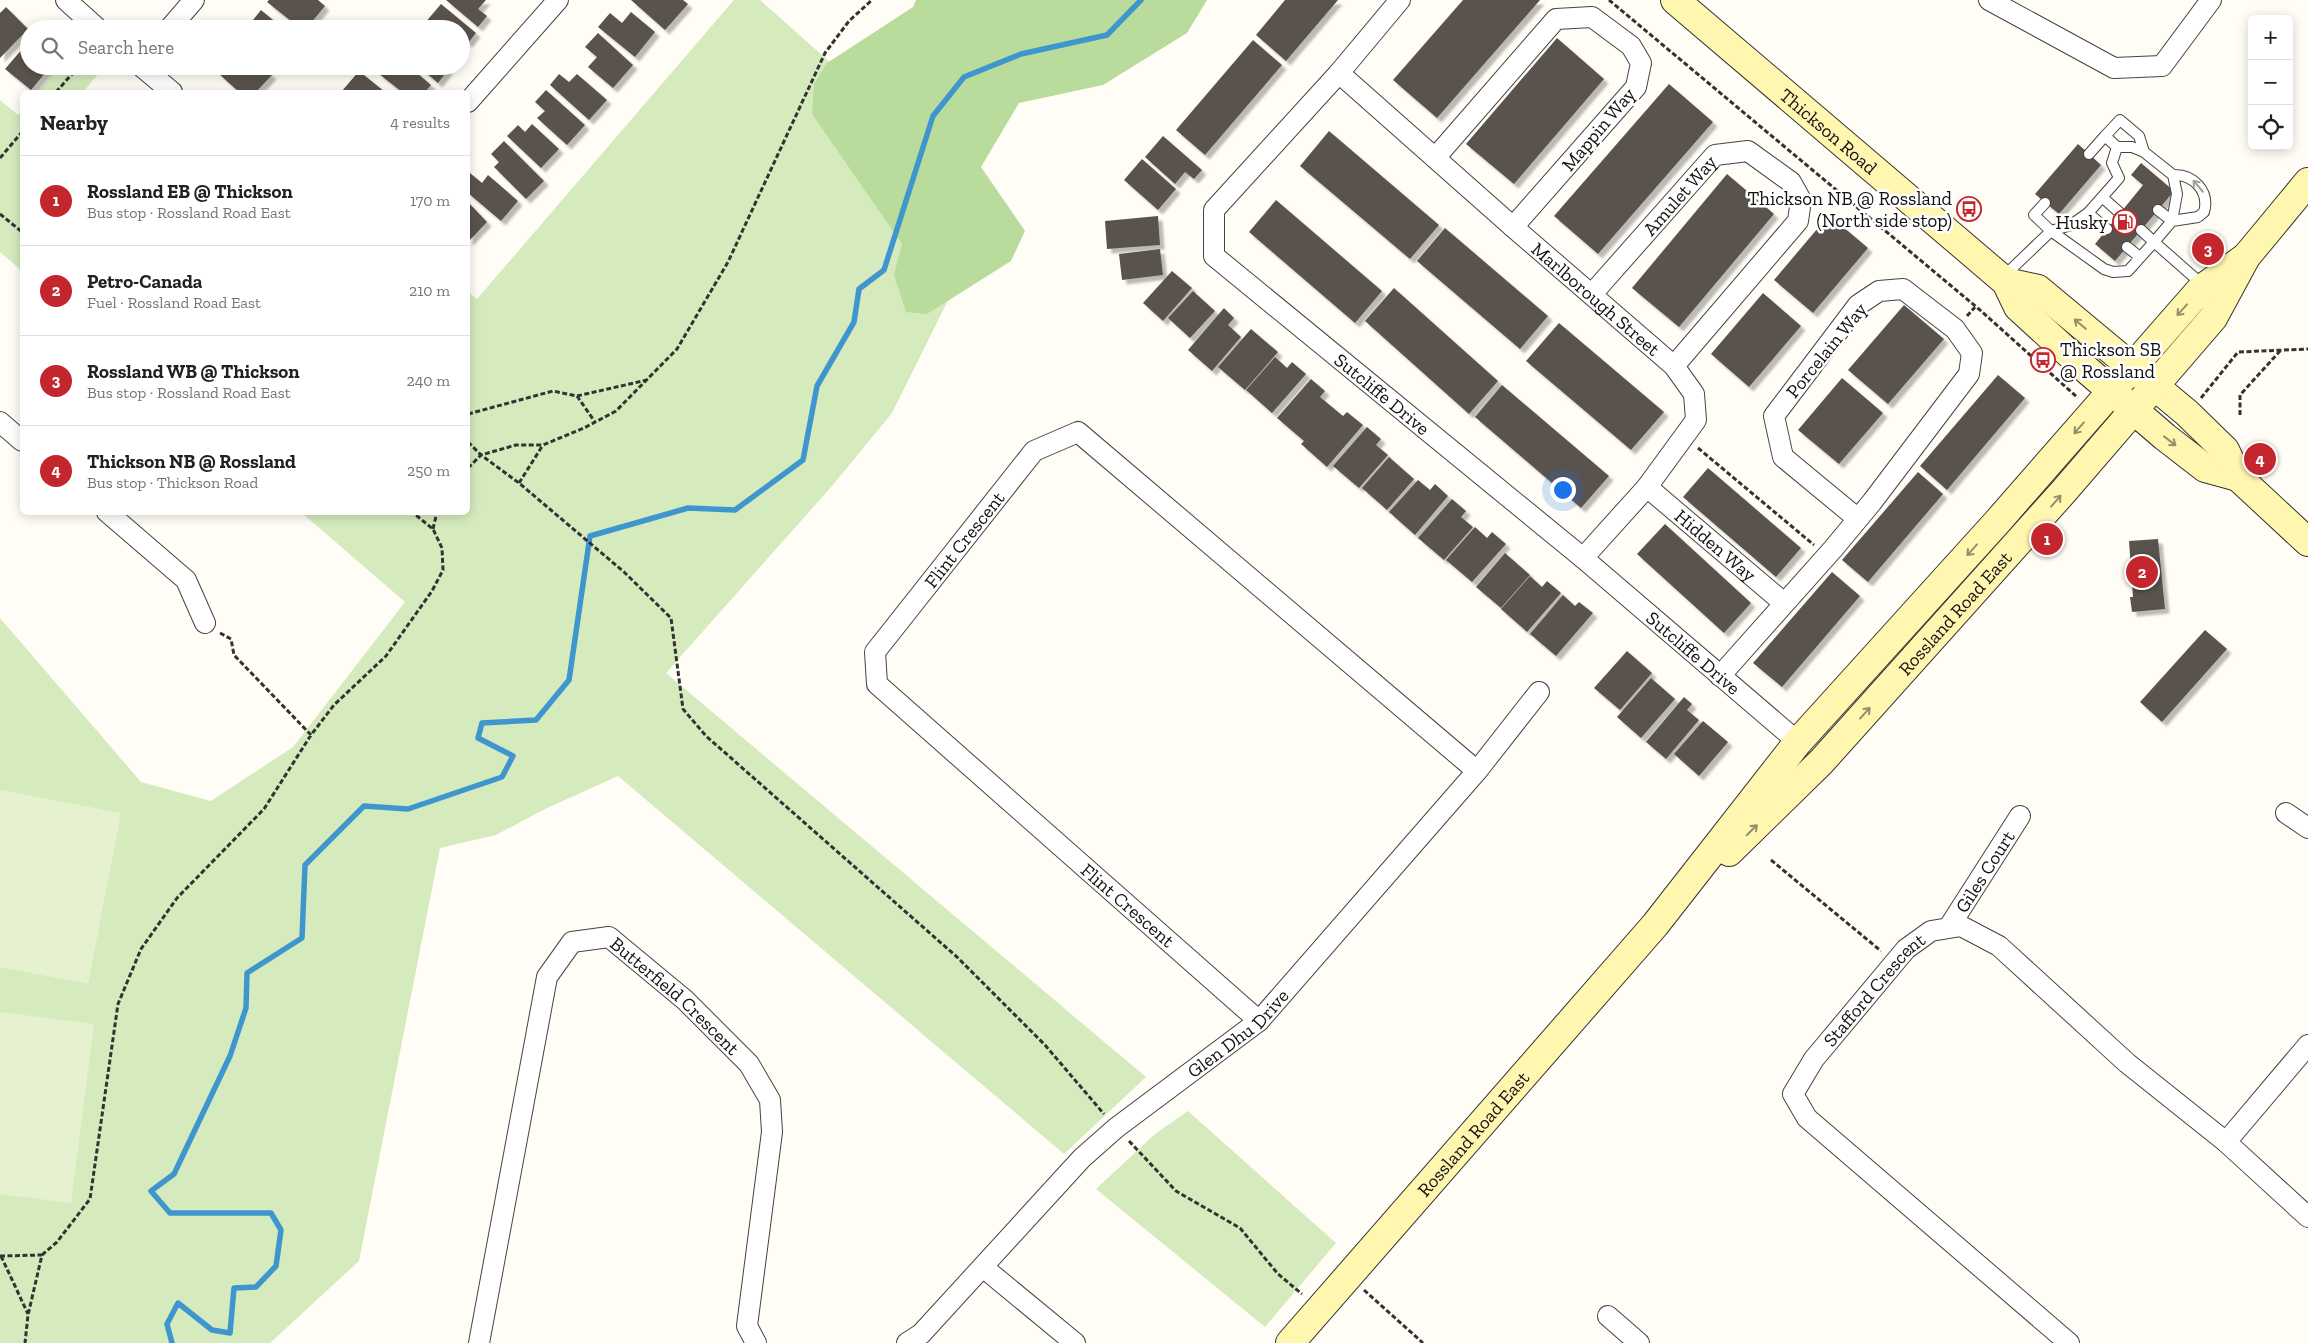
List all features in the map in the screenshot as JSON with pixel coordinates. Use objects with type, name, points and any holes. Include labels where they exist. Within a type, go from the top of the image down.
[{"type":"main road","name":"Thickson Road","points":[[1675,0],[2004,280],[2018,307],[2133,410],[2205,468],[2238,477]]},
{"type":"main road","name":"Rossland Road East","points":[[1655,925],[1821,762],[1986,580],[2214,318],[2246,257],[2308,182]]},
{"type":"main road","name":"Rossland Road East","points":[[1290,1343],[1655,925],[1798,742],[1998,521],[2132,366],[2205,286],[2246,257]]},
{"type":"main road","name":"Thickson Road","points":[[2004,280],[2038,289],[2187,413],[2224,450],[2238,477],[2308,542]]},
{"type":"street","points":[[66,0],[88,20]]},
{"type":"street","points":[[177,20],[194,0]]},
{"type":"street","points":[[470,100],[558,0]]},
{"type":"street","name":"Sutcliffe Drive","points":[[1400,0],[1339,73],[1214,210],[1214,256],[1583,558],[1798,742]]},
{"type":"street","points":[[1990,0],[2114,68],[2162,66],[2211,0]]},
{"type":"street","name":"Mappin Way","points":[[1435,158],[1556,19],[1592,17],[1631,46],[1641,63],[1636,87],[1513,227]]},
{"type":"street","name":"Marlborough Street","points":[[1339,73],[1674,366],[1694,394],[1696,420],[1647,487],[1583,558]]},
{"type":"street","points":[[152,75],[170,90]]},
{"type":"street","name":"Amulet Way","points":[[1592,294],[1715,155],[1748,152],[1790,182],[1801,200],[1798,221],[1674,366]]},
{"type":"street","name":"Porcelain Way","points":[[1720,676],[1858,519],[1969,374],[1972,353],[1955,330],[1903,289],[1879,291],[1858,305],[1774,416],[1783,457],[1858,519]]},
{"type":"street","points":[[0,422],[20,439]]},
{"type":"street","name":"Flint Crescent","points":[[1259,1021],[877,684],[875,652],[1034,451],[1078,432],[1478,771]]},
{"type":"street","name":"Hidden Way","points":[[1647,487],[1784,604]]},
{"type":"street","points":[[110,515],[186,580],[204,623]]},
{"type":"street","name":"Glen Dhu Drive","points":[[907,1343],[921,1334],[984,1268],[1082,1158],[1116,1128],[1259,1021],[1478,771],[1539,692]]},
{"type":"street","points":[[2286,812],[2308,828]]},
{"type":"street","name":"Giles Court","points":[[1949,927],[2020,816]]},
{"type":"street","name":"Stafford Crescent","points":[[2064,1342],[1807,1118],[1793,1094],[1814,1059],[1906,949],[1931,931],[1961,926],[1999,946],[2127,1063],[2226,1142],[2308,1217]]},
{"type":"street","name":"Butterfield Crescent","points":[[479,1343],[547,977],[572,942],[609,937],[685,1000],[749,1064],[770,1100],[772,1132],[747,1326],[756,1343]]},
{"type":"street","points":[[2226,1142],[2308,1046]]},
{"type":"street","points":[[984,1268],[1075,1343]]},
{"type":"street","points":[[1608,1316],[1639,1343]]},
{"type":"lane","points":[[2089,154],[2120,120],[2139,136],[2144,152]]},
{"type":"lane","points":[[2045,203],[2034,215],[2051,231],[2093,262],[2112,272],[2128,271],[2154,242],[2172,221],[2177,194],[2173,175],[2144,152],[2132,147],[2117,147],[2105,136]]},
{"type":"lane","points":[[2004,280],[2051,231],[2070,225],[2088,213],[2119,178],[2112,163],[2117,147]]},
{"type":"lane","points":[[2158,210],[2172,221],[2198,218],[2204,212],[2205,196],[2195,181],[2184,174],[2173,175]]},
{"type":"lane","points":[[2102,197],[2120,213]]},
{"type":"lane","points":[[2088,213],[2107,229]]},
{"type":"lane","points":[[2141,230],[2205,286]]},
{"type":"lane","points":[[2127,247],[2140,257]]},
{"type":"path","points":[[470,466],[481,455],[516,444],[543,445],[616,411],[677,349],[728,262],[825,53],[849,21],[872,0]]},
{"type":"path","points":[[1610,0],[1980,310],[2078,398],[2078,407]]},
{"type":"path","points":[[58,90],[71,75]]},
{"type":"path","points":[[0,158],[20,134]]},
{"type":"path","points":[[0,214],[20,230]]},
{"type":"path","points":[[2198,402],[2238,352],[2308,349]]},
{"type":"path","points":[[2240,415],[2240,395],[2280,351]]},
{"type":"path","points":[[470,413],[553,392],[577,396],[647,380]]},
{"type":"path","points":[[577,396],[594,422]]},
{"type":"path","points":[[1684,436],[1827,556]]},
{"type":"path","points":[[470,444],[624,572],[671,618],[683,709],[706,736],[957,957],[1045,1044],[1116,1128],[1176,1190],[1240,1228],[1278,1274],[1320,1309]]},
{"type":"path","points":[[519,483],[543,445]]},
{"type":"path","points":[[25,1343],[28,1314],[42,1255],[57,1242],[90,1199],[118,1004],[141,949],[178,898],[264,809],[311,735],[334,705],[386,656],[432,591],[442,570],[442,548],[433,528],[416,515]]},
{"type":"path","points":[[433,528],[436,515]]},
{"type":"path","points":[[204,623],[230,639],[234,655],[311,735]]},
{"type":"path","points":[[1771,860],[1895,962]]},
{"type":"path","points":[[28,1314],[0,1256],[42,1255]]},
{"type":"path","points":[[1349,1277],[1423,1343]]},
{"type":"green space","points":[[734,0],[760,0],[951,170],[992,212],[892,413],[832,486],[666,673],[1146,1077],[1064,1154],[618,776],[545,809],[496,835],[440,848],[359,1261],[270,1343],[0,1343],[0,618],[141,782],[211,801],[293,747],[405,602],[304,515],[470,515],[470,294],[477,299]]},
{"type":"green space","points":[[916,0],[1207,0],[1187,33],[1103,85],[1019,103],[981,167],[1025,231],[1011,261],[927,314],[906,312],[894,275],[902,244],[812,114],[814,84],[827,63],[913,7]]},
{"type":"green space","points":[[52,75],[97,75],[85,90],[40,90]]},
{"type":"green space","points":[[0,100],[18,115],[20,112],[20,269],[0,252]]},
{"type":"green space","points":[[0,790],[121,813],[88,984],[0,967]]},
{"type":"green space","points":[[0,1012],[94,1024],[71,1203],[0,1194]]},
{"type":"green space","points":[[1188,1111],[1336,1243],[1265,1327],[1096,1189],[1155,1134]]},
{"type":"building","points":[[269,0],[318,0],[325,6],[313,20],[290,20],[267,2]]},
{"type":"building","points":[[446,0],[486,0],[478,9],[487,16],[478,27]]},
{"type":"building","points":[[631,0],[683,0],[688,4],[665,30]]},
{"type":"building","points":[[1285,0],[1338,0],[1286,61],[1256,35]]},
{"type":"building","points":[[1463,0],[1540,0],[1437,118],[1393,80]]},
{"type":"building","points":[[441,4],[460,20],[427,20]]},
{"type":"building","points":[[6,7],[20,21],[20,37],[0,58],[0,13]]},
{"type":"building","points":[[261,10],[273,20],[253,20]]},
{"type":"building","points":[[631,12],[655,32],[635,57],[598,27],[610,13],[622,23]]},
{"type":"building","points":[[470,28],[476,33],[470,40]]},
{"type":"building","points":[[598,33],[633,65],[613,88],[588,67],[597,57],[585,47]]},
{"type":"building","points":[[1557,38],[1604,79],[1514,184],[1466,144]]},
{"type":"building","points":[[1253,40],[1282,65],[1205,155],[1176,130]]},
{"type":"building","points":[[20,52],[20,75],[44,75],[31,90],[5,69]]},
{"type":"building","points":[[559,74],[569,82],[577,74],[607,100],[589,120],[550,85]]},
{"type":"building","points":[[220,75],[272,75],[258,90],[237,90]]},
{"type":"building","points":[[356,75],[364,75],[383,90],[343,90]]},
{"type":"building","points":[[380,75],[419,75],[431,85],[427,90],[399,90]]},
{"type":"building","points":[[429,75],[444,75],[438,83]]},
{"type":"building","points":[[1669,84],[1713,122],[1598,254],[1554,216]]},
{"type":"building","points":[[546,90],[585,125],[567,145],[537,118],[545,111],[535,102]]},
{"type":"building","points":[[532,124],[559,149],[541,168],[507,136],[518,125],[525,132]]},
{"type":"building","points":[[1329,131],[1439,225],[1410,259],[1300,166]]},
{"type":"building","points":[[1163,136],[1202,170],[1194,179],[1185,172],[1175,184],[1145,157]]},
{"type":"building","points":[[504,141],[544,181],[526,199],[494,167],[499,162],[491,154]]},
{"type":"building","points":[[2078,144],[2101,165],[2059,214],[2035,194]]},
{"type":"building","points":[[1142,159],[1176,189],[1158,210],[1124,180]]},
{"type":"building","points":[[2141,163],[2174,191],[2115,261],[2095,244],[2143,185],[2131,175]]},
{"type":"building","points":[[470,173],[482,183],[488,175],[518,201],[501,221],[470,195]]},
{"type":"building","points":[[1727,174],[1774,214],[1679,327],[1632,288]]},
{"type":"building","points":[[1276,200],[1382,291],[1355,323],[1249,232]]},
{"type":"building","points":[[470,204],[487,222],[470,240]]},
{"type":"building","points":[[1829,215],[1868,248],[1813,313],[1774,280]]},
{"type":"building","points":[[1158,216],[1160,245],[1107,249],[1105,221]]},
{"type":"building","points":[[1445,228],[1548,316],[1520,349],[1417,261]]},
{"type":"building","points":[[1160,249],[1163,275],[1122,280],[1119,254]]},
{"type":"building","points":[[1172,271],[1192,288],[1163,321],[1143,303]]},
{"type":"building","points":[[1394,288],[1498,381],[1469,414],[1365,321]]},
{"type":"building","points":[[1193,291],[1215,311],[1190,338],[1168,318]]},
{"type":"building","points":[[1763,293],[1801,326],[1749,387],[1711,354]]},
{"type":"building","points":[[1904,305],[1944,339],[1888,404],[1848,370]]},
{"type":"building","points":[[1224,308],[1234,318],[1228,325],[1241,337],[1212,371],[1188,350]]},
{"type":"building","points":[[1559,323],[1664,412],[1631,450],[1526,361]]},
{"type":"building","points":[[1251,329],[1278,352],[1245,390],[1218,367]]},
{"type":"building","points":[[1275,357],[1287,368],[1292,362],[1306,374],[1272,413],[1246,390]]},
{"type":"building","points":[[1998,375],[2025,398],[1947,490],[1920,466]]},
{"type":"building","points":[[1842,378],[1883,413],[1839,464],[1798,430]]},
{"type":"building","points":[[1311,379],[1325,391],[1320,397],[1343,416],[1347,412],[1363,425],[1327,467],[1301,444],[1304,441],[1277,418]]},
{"type":"building","points":[[1502,385],[1609,476],[1581,508],[1475,417]]},
{"type":"building","points":[[1367,427],[1381,439],[1376,445],[1388,455],[1359,488],[1333,466]]},
{"type":"building","points":[[1389,457],[1414,479],[1387,510],[1362,488]]},
{"type":"building","points":[[1708,468],[1801,548],[1776,577],[1683,497]]},
{"type":"building","points":[[1918,472],[1943,494],[1868,582],[1842,560]]},
{"type":"building","points":[[1418,480],[1430,490],[1435,484],[1448,496],[1415,535],[1389,512]]},
{"type":"building","points":[[1452,499],[1466,511],[1461,517],[1473,527],[1444,560],[1418,538]]},
{"type":"building","points":[[1665,524],[1751,603],[1724,633],[1637,554]]},
{"type":"building","points":[[1475,527],[1487,538],[1492,532],[1506,544],[1472,582],[1446,560]]},
{"type":"building","points":[[2158,539],[2165,609],[2132,612],[2130,597],[2133,597],[2129,541]]},
{"type":"building","points":[[1505,553],[1530,575],[1501,608],[1476,587]]},
{"type":"building","points":[[1832,572],[1860,596],[1782,687],[1753,663]]},
{"type":"building","points":[[1530,576],[1542,587],[1547,581],[1561,593],[1527,632],[1501,609]]},
{"type":"building","points":[[1563,595],[1575,606],[1579,602],[1593,613],[1556,656],[1530,634]]},
{"type":"building","points":[[2205,630],[2227,649],[2162,722],[2140,702]]},
{"type":"building","points":[[1627,651],[1652,673],[1620,710],[1594,688]]},
{"type":"building","points":[[1651,678],[1675,699],[1641,738],[1617,717]]},
{"type":"building","points":[[1684,697],[1692,704],[1687,710],[1699,720],[1666,759],[1646,742]]},
{"type":"building","points":[[1703,721],[1728,742],[1699,776],[1674,754]]},
{"type":"waterway","points":[[172,1343],[167,1324],[178,1303],[212,1330],[230,1333],[234,1288],[256,1287],[276,1266],[281,1230],[271,1213],[170,1213],[151,1191],[174,1174],[230,1056],[246,1008],[247,973],[302,938],[305,865],[364,806],[408,809],[502,777],[513,756],[478,738],[482,723],[536,720],[569,680],[590,536],[688,508],[735,510],[803,460],[817,386],[854,322],[859,289],[884,270],[933,116],[964,77],[1021,54],[1107,35],[1141,0]]},
{"type":"place","name":"Thickson NB @ Rossland (North side stop)","points":[[1969,209]]},
{"type":"place","name":"Husky","points":[[2125,222]]},
{"type":"place","name":"Rossland WB @ Thickson","points":[[2208,249]]},
{"type":"place","name":"Thickson SB @ Rossland","points":[[2043,360]]},
{"type":"place","name":"Thickson NB @ Rossland","points":[[2260,459]]},
{"type":"place","name":"Rossland EB @ Thickson","points":[[2047,539]]},
{"type":"place","name":"Petro-Canada","points":[[2142,572]]}]
